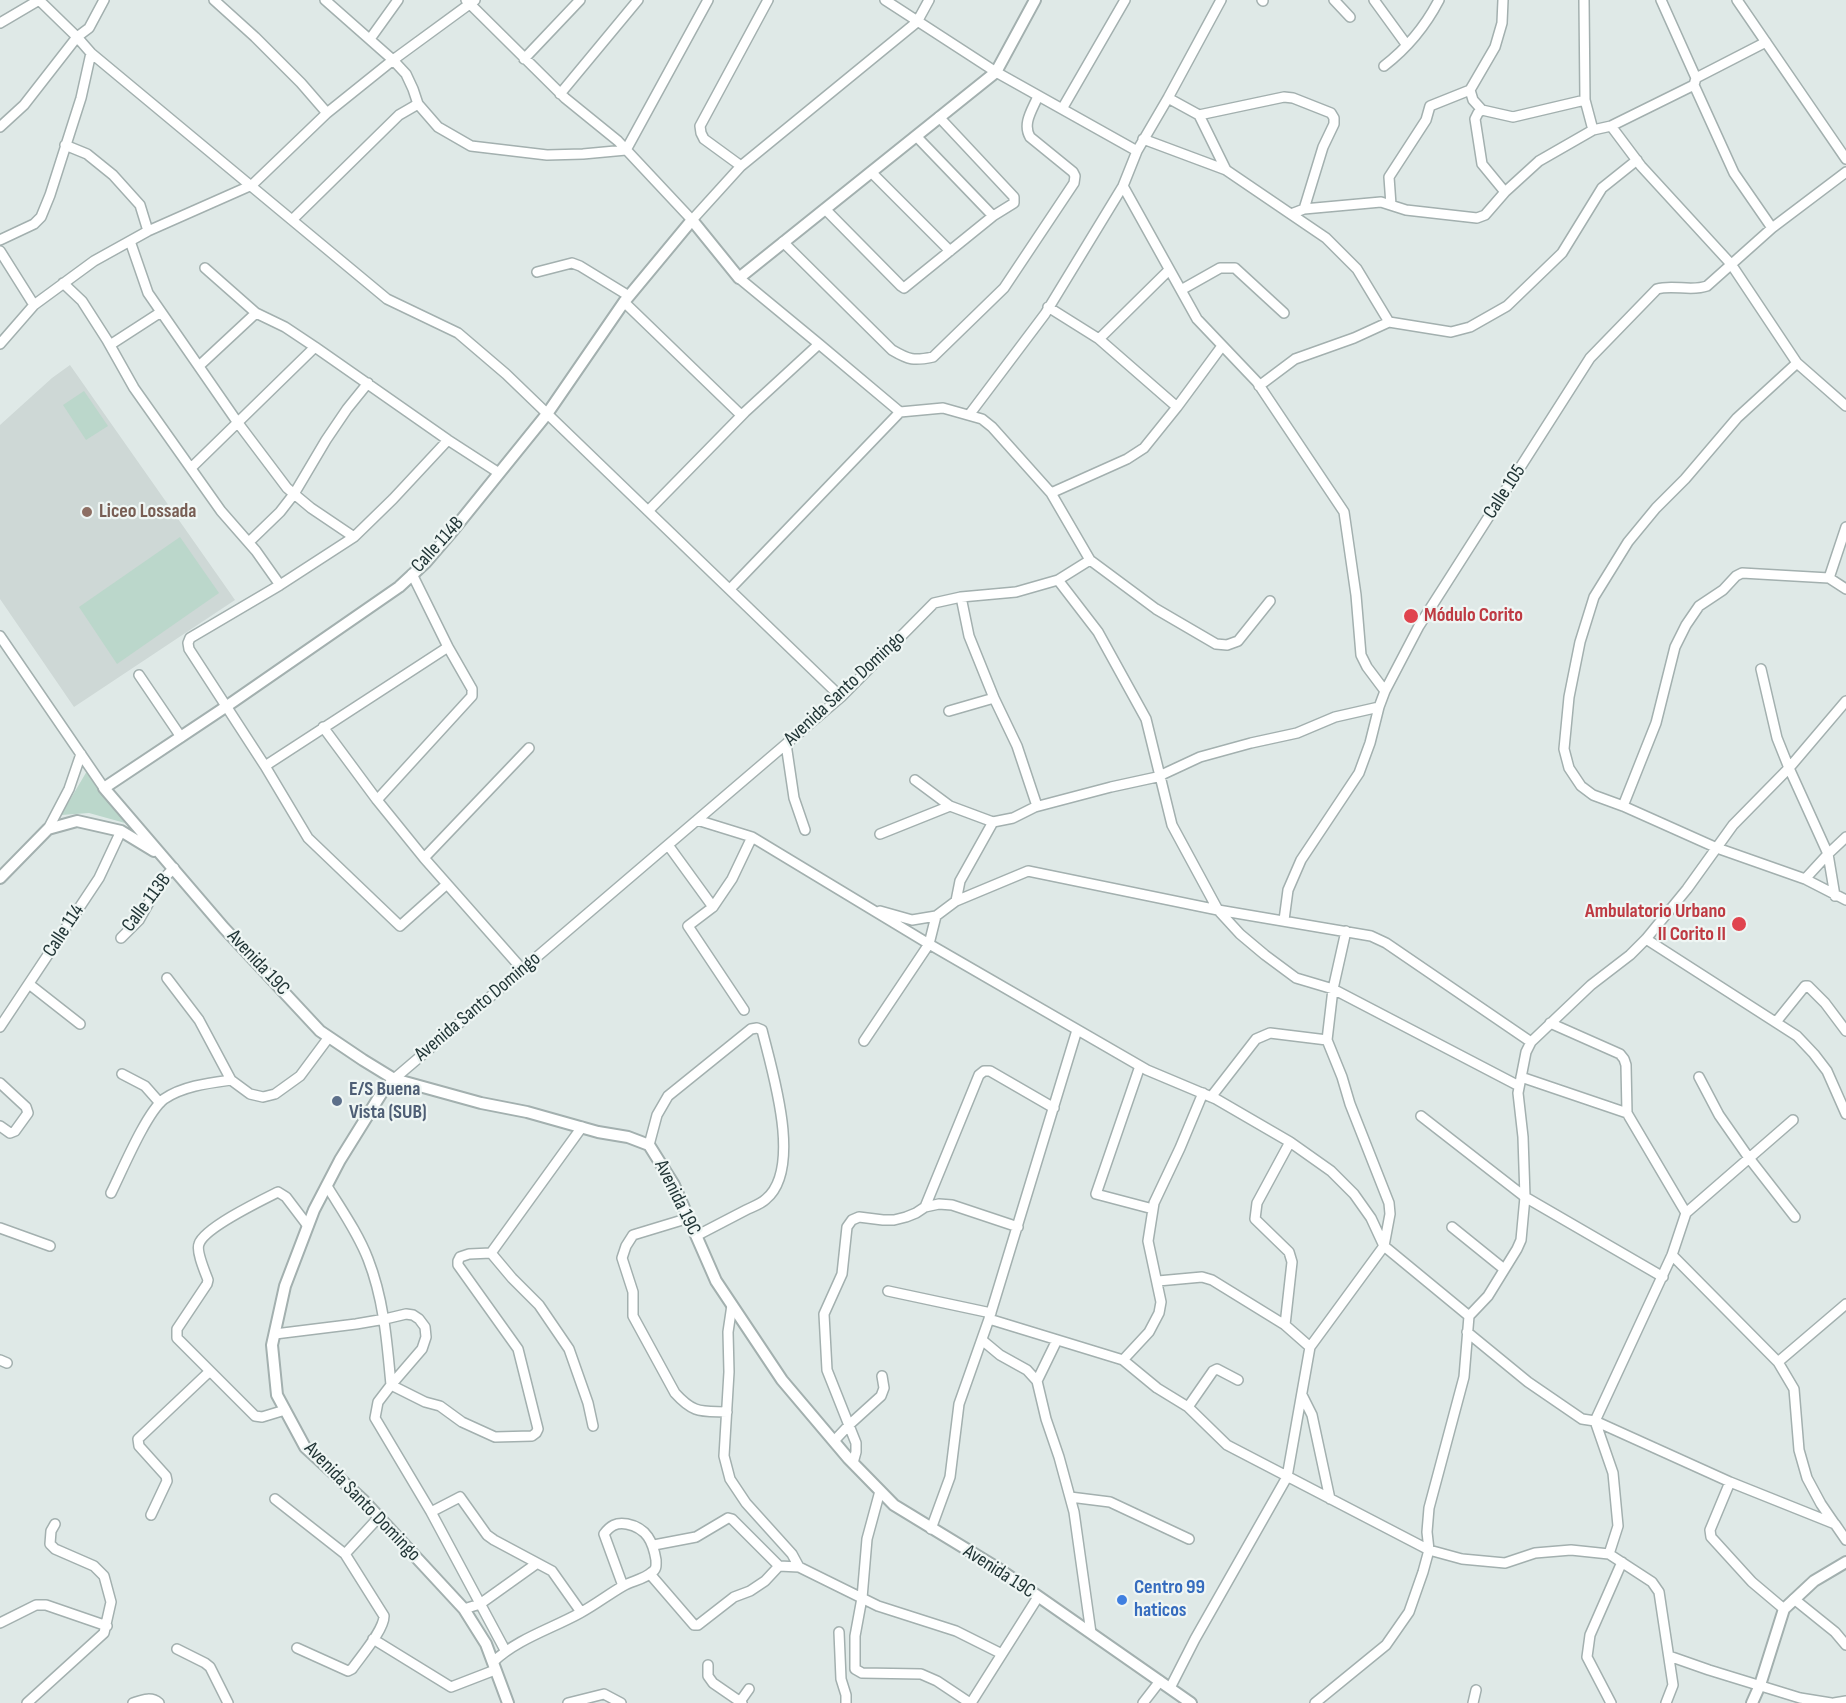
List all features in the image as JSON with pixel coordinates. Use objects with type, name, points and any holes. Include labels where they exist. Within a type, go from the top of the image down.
[{"type":"street","points":[[0,23],[39,0],[91,53],[387,299],[458,333],[506,375],[841,697]]},
{"type":"street","points":[[0,127],[24,105],[77,37],[89,27],[104,0]]},
{"type":"street","points":[[214,0],[301,83],[327,113]]},
{"type":"street","points":[[325,0],[406,74],[418,104],[438,127],[471,146],[547,155],[626,150]]},
{"type":"street","points":[[370,39],[398,0]]},
{"type":"street","points":[[524,59],[580,0]]},
{"type":"street","points":[[560,94],[638,0]]},
{"type":"street","points":[[626,150],[708,0]]},
{"type":"street","points":[[741,166],[704,139],[700,133],[700,126],[768,0]]},
{"type":"street","points":[[885,0],[996,72],[1137,151]]},
{"type":"street","points":[[692,220],[741,166],[917,22],[929,0]]},
{"type":"street","points":[[738,278],[996,72],[1035,0]]},
{"type":"street","points":[[1062,109],[1125,0]]},
{"type":"street","points":[[969,415],[1048,307],[1123,186],[1143,139],[1221,0]]},
{"type":"street","points":[[1334,0],[1350,17]]},
{"type":"street","points":[[1374,0],[1407,44]]},
{"type":"street","points":[[1391,205],[1389,177],[1426,120],[1430,106],[1470,90],[1495,47],[1502,23],[1503,0]]},
{"type":"street","points":[[1584,0],[1585,100],[1593,130]]},
{"type":"street","points":[[1661,0],[1734,173],[1772,228]]},
{"type":"street","points":[[1737,0],[1846,159]]},
{"type":"street","points":[[0,344],[34,305],[94,261],[148,231],[252,185],[327,113],[471,1],[524,59],[560,94],[626,150],[692,220],[738,278],[900,412]]},
{"type":"street","points":[[1384,66],[1423,26],[1438,1]]},
{"type":"street","points":[[1290,214],[1304,209],[1381,202],[1406,210],[1477,218],[1485,215],[1505,192],[1539,161],[1593,130],[1611,126],[1695,82],[1766,42]]},
{"type":"street","points":[[0,240],[34,224],[41,217],[81,98],[91,53]]},
{"type":"street","points":[[1470,90],[1473,100],[1482,110],[1513,117],[1585,100]]},
{"type":"street","points":[[783,242],[892,350],[903,357],[917,361],[933,357],[1004,288],[1074,183],[1076,176],[1073,172],[1030,137],[1026,130],[1038,96]]},
{"type":"street","points":[[1199,115],[1284,97],[1293,98],[1331,113],[1334,124],[1323,147],[1304,209]]},
{"type":"street","points":[[1168,98],[1199,115],[1226,170]]},
{"type":"street","points":[[292,220],[399,115],[418,104]]},
{"type":"street","points":[[1482,110],[1475,119],[1482,164],[1505,192]]},
{"type":"street","points":[[825,209],[904,288],[993,216],[1014,202],[1014,197],[939,117]]},
{"type":"street","points":[[1611,126],[1637,160],[1731,264],[1797,363],[1846,406]]},
{"type":"street","points":[[916,136],[993,216]]},
{"type":"street","points":[[1143,139],[1226,170],[1326,238],[1357,269],[1389,322]]},
{"type":"street","points":[[65,145],[87,154],[113,175],[140,206],[148,231]]},
{"type":"street","points":[[1259,386],[1295,359],[1354,338],[1389,322],[1451,332],[1470,327],[1507,306],[1563,253],[1602,188],[1637,160]]},
{"type":"street","points":[[871,172],[950,251]]},
{"type":"street","name":"Calle 105","points":[[1284,920],[1288,890],[1301,860],[1359,772],[1385,691],[1419,626],[1590,358],[1657,289],[1663,287],[1698,289],[1707,286],[1772,228],[1846,172]]},
{"type":"street","points":[[1123,186],[1197,319],[1259,386],[1344,512],[1356,596],[1361,655],[1385,691]]},
{"type":"street","name":"Calle 114B","points":[[104,788],[399,587],[450,534],[547,414],[627,299],[692,220]]},
{"type":"street","points":[[130,241],[148,293],[238,423],[287,488],[354,537]]},
{"type":"street","points":[[0,251],[34,305]]},
{"type":"street","points":[[537,272],[572,263],[580,266],[627,299],[741,415]]},
{"type":"street","points":[[205,268],[256,313],[285,327],[499,473]]},
{"type":"street","points":[[1181,290],[1221,268],[1235,268],[1284,313]]},
{"type":"street","points":[[1099,339],[1170,270]]},
{"type":"street","points":[[63,283],[82,301],[134,388],[221,511],[249,542],[279,585]]},
{"type":"street","points":[[1048,307],[1099,339],[1177,407]]},
{"type":"street","points":[[110,345],[161,312]]},
{"type":"street","points":[[199,366],[256,313]]},
{"type":"street","points":[[648,511],[741,415],[819,344]]},
{"type":"street","points":[[1051,493],[1126,459],[1144,448],[1222,346]]},
{"type":"street","points":[[191,468],[315,347]]},
{"type":"street","points":[[1797,363],[1737,417],[1685,479],[1656,507],[1628,542],[1594,597],[1580,642],[1569,697],[1564,749],[1569,768],[1581,786],[1593,795],[1717,848],[1805,879],[1846,900]]},
{"type":"street","points":[[249,542],[280,512],[294,494],[336,424],[368,383]]},
{"type":"street","points":[[730,589],[900,412],[943,408],[982,419],[992,427],[1051,493],[1090,560],[1156,609],[1216,644],[1227,645],[1238,641],[1270,601]]},
{"type":"street","points":[[447,884],[400,926],[308,838],[265,766],[189,649],[188,643],[190,638],[354,537],[448,440]]},
{"type":"street","points":[[1829,578],[1846,527]]},
{"type":"street","name":"Avenida Santo Domingo","points":[[508,1703],[486,1644],[464,1610],[364,1501],[305,1447],[278,1395],[272,1345],[285,1286],[308,1226],[340,1160],[375,1104],[394,1079],[841,697],[934,603],[961,597],[1016,592],[1058,580],[1090,560]]},
{"type":"street","points":[[1623,806],[1656,723],[1675,647],[1699,606],[1723,590],[1742,573],[1829,578],[1846,589]]},
{"type":"street","points":[[377,800],[472,696],[472,689],[448,648],[412,574]]},
{"type":"street","points":[[1058,580],[1098,632],[1146,719],[1172,825],[1218,910],[1240,934],[1296,978],[1333,990],[1520,1081],[1627,1113]]},
{"type":"street","points":[[961,597],[969,636],[994,698],[1017,746],[1036,806]]},
{"type":"street","points":[[0,636],[104,788]]},
{"type":"street","points":[[265,766],[448,648]]},
{"type":"street","points":[[1761,669],[1777,738],[1828,854],[1835,896]]},
{"type":"street","points":[[139,675],[181,737]]},
{"type":"street","points":[[949,711],[994,698]]},
{"type":"street","points":[[1316,1703],[1386,1645],[1409,1612],[1429,1550],[1427,1532],[1429,1508],[1464,1377],[1469,1316],[1488,1296],[1521,1240],[1525,1197],[1523,1137],[1518,1093],[1526,1052],[1531,1042],[1591,985],[1630,955],[1646,939],[1688,889],[1733,825],[1789,768],[1846,701]]},
{"type":"street","points":[[915,780],[950,806],[993,822],[1012,818],[1036,806],[1161,775],[1200,757],[1297,733],[1335,717],[1379,706]]},
{"type":"street","points":[[323,727],[377,800],[424,858],[522,969]]},
{"type":"street","points":[[786,744],[794,798],[805,830]]},
{"type":"street","points":[[424,858],[529,748]]},
{"type":"street","points":[[0,878],[48,829],[69,789],[81,754]]},
{"type":"street","name":"Avenida 19C","points":[[104,788],[224,928],[320,1031],[329,1037],[394,1079],[481,1103],[628,1137],[649,1145],[674,1185],[716,1281],[782,1380],[880,1491],[894,1505],[999,1569],[1191,1703]]},
{"type":"street","points":[[880,834],[950,806]]},
{"type":"street","points":[[698,820],[752,837],[929,944],[1140,1066],[1207,1095],[1290,1142],[1332,1171],[1354,1194],[1371,1218],[1384,1245],[1469,1316]]},
{"type":"street","points":[[48,829],[77,821],[121,831],[164,858]]},
{"type":"street","points":[[956,901],[960,881],[993,822]]},
{"type":"street","name":"Calle 114","points":[[0,1027],[99,878],[121,831]]},
{"type":"street","points":[[744,1010],[687,926],[713,907],[732,879],[752,837]]},
{"type":"street","points":[[1805,879],[1846,837]]},
{"type":"street","points":[[668,845],[713,907]]},
{"type":"street","name":"Calle 113B","points":[[121,938],[139,920],[161,881],[174,868]]},
{"type":"street","points":[[869,908],[912,920],[936,916],[956,901],[1028,871],[1218,910],[1371,936],[1386,943],[1531,1042]]},
{"type":"street","points":[[864,1041],[929,944],[936,916]]},
{"type":"street","points":[[1170,1688],[1195,1639],[1287,1477],[1311,1347],[1384,1245],[1390,1215],[1389,1203],[1327,1040],[1333,990],[1346,931]]},
{"type":"street","points":[[1646,939],[1797,1036],[1821,1062],[1832,1080],[1846,1114]]},
{"type":"street","points":[[167,978],[199,1020],[231,1080],[250,1094],[263,1096],[275,1094],[300,1076],[329,1037]]},
{"type":"street","points":[[29,984],[80,1024]]},
{"type":"street","points":[[1776,1022],[1805,986],[1808,986],[1846,1030]]},
{"type":"street","points":[[1550,1023],[1620,1054],[1624,1059],[1627,1113],[1686,1213]]},
{"type":"street","points":[[649,1145],[657,1115],[668,1096],[751,1029],[762,1030],[778,1099],[784,1144],[783,1164],[777,1186],[766,1200],[696,1236]]},
{"type":"street","points":[[931,1529],[950,1477],[958,1404],[990,1316],[1077,1030]]},
{"type":"street","points":[[1123,1360],[1149,1332],[1159,1313],[1161,1302],[1158,1281],[1154,1274],[1148,1240],[1154,1203],[1207,1095],[1256,1039],[1270,1033],[1327,1040]]},
{"type":"street","points":[[1140,1066],[1096,1194],[1153,1209]]},
{"type":"street","points":[[925,1207],[979,1075],[984,1071],[990,1071],[1054,1108]]},
{"type":"street","points":[[122,1074],[145,1086],[160,1103]]},
{"type":"street","points":[[1699,1077],[1719,1115],[1795,1217]]},
{"type":"street","points":[[111,1193],[136,1142],[164,1099],[189,1088],[231,1080]]},
{"type":"street","points":[[0,1083],[26,1107],[28,1113],[15,1131],[10,1133],[0,1126]]},
{"type":"street","points":[[1421,1116],[1525,1197],[1663,1277]]},
{"type":"street","points":[[1609,1554],[1618,1526],[1613,1473],[1596,1421],[1663,1277],[1686,1213],[1793,1120]]},
{"type":"street","points":[[391,1385],[425,1402],[440,1406],[462,1422],[495,1437],[531,1436],[536,1433],[538,1428],[518,1349],[458,1265],[458,1261],[460,1257],[469,1254],[491,1252],[582,1127]]},
{"type":"street","points":[[1285,1326],[1292,1262],[1289,1252],[1255,1219],[1257,1203],[1290,1142]]},
{"type":"street","points":[[327,1186],[368,1257],[385,1319],[391,1385]]},
{"type":"street","points":[[285,1410],[262,1417],[255,1416],[177,1338],[176,1334],[207,1284],[208,1280],[198,1248],[201,1239],[223,1221],[278,1192],[286,1197],[308,1226]]},
{"type":"street","points":[[853,1463],[856,1443],[827,1370],[824,1314],[842,1274],[847,1227],[852,1220],[859,1217],[894,1220],[916,1214],[925,1207],[939,1204],[952,1205],[1018,1227]]},
{"type":"street","points":[[688,1218],[633,1235],[626,1246],[622,1258],[633,1292],[633,1316],[675,1393],[684,1403],[695,1411],[728,1412]]},
{"type":"street","points":[[1452,1227],[1504,1269]]},
{"type":"street","points":[[0,1228],[50,1246]]},
{"type":"street","points":[[491,1252],[512,1278],[539,1305],[569,1349],[588,1403],[593,1426]]},
{"type":"street","points":[[1672,1255],[1778,1362],[1794,1389],[1799,1450],[1807,1478],[1821,1504],[1846,1540]]},
{"type":"street","points":[[1158,1281],[1202,1277],[1212,1280],[1285,1326],[1311,1347]]},
{"type":"street","points":[[888,1291],[990,1316],[1123,1360],[1157,1388],[1188,1407],[1227,1445],[1429,1550],[1461,1559],[1505,1563],[1535,1553],[1570,1550],[1609,1554],[1652,1582],[1659,1592],[1673,1685],[1666,1703]]},
{"type":"street","points":[[1778,1362],[1846,1304]]},
{"type":"street","points":[[732,1305],[728,1332],[728,1412],[724,1456],[730,1479],[746,1503],[792,1554],[799,1566]]},
{"type":"street","points":[[275,1334],[406,1314],[419,1319],[425,1327],[426,1337],[422,1349],[378,1402],[375,1418],[431,1512],[505,1650]]},
{"type":"street","points":[[1467,1332],[1528,1382],[1582,1419],[1596,1421],[1730,1482],[1835,1524]]},
{"type":"street","points":[[982,1340],[999,1355],[1027,1370],[1037,1381],[1074,1512],[1090,1633]]},
{"type":"street","points":[[1037,1381],[1057,1340]]},
{"type":"street","points":[[1188,1407],[1213,1371],[1221,1369],[1238,1380]]},
{"type":"street","points":[[151,1515],[167,1481],[166,1476],[140,1446],[138,1439],[210,1371]]},
{"type":"street","points":[[834,1441],[881,1395],[884,1388],[882,1376]]},
{"type":"street","points":[[1302,1395],[1312,1415],[1330,1499]]},
{"type":"street","points":[[1730,1482],[1710,1530],[1710,1537],[1752,1581],[1784,1609]]},
{"type":"street","points":[[880,1491],[867,1539],[862,1598],[855,1636],[855,1669],[862,1673],[921,1674],[937,1681],[971,1703],[1038,1597]]},
{"type":"street","points":[[431,1512],[460,1497],[487,1535],[552,1571],[581,1612]]},
{"type":"street","points":[[1070,1497],[1110,1502],[1189,1539]]},
{"type":"street","points":[[275,1498],[345,1554],[385,1619],[352,1669],[348,1671],[297,1648]]},
{"type":"street","points":[[345,1554],[379,1517]]},
{"type":"street","points":[[654,1545],[696,1537],[728,1518],[732,1519],[779,1566],[799,1566],[878,1606],[956,1631],[1002,1654]]},
{"type":"street","points":[[373,1639],[451,1687],[494,1666],[505,1650],[581,1612],[623,1586],[655,1570],[654,1545],[642,1530],[620,1523],[612,1525],[604,1534],[623,1586]]},
{"type":"street","points":[[27,1703],[104,1633],[111,1602],[104,1576],[94,1566],[55,1549],[51,1544],[51,1531],[55,1524]]},
{"type":"street","points":[[1611,1703],[1587,1657],[1590,1635],[1622,1562]]},
{"type":"street","points":[[1752,1703],[1784,1609],[1814,1581],[1846,1562]]},
{"type":"street","points":[[464,1610],[480,1604],[536,1564]]},
{"type":"street","points":[[650,1574],[694,1625],[698,1625],[734,1597],[750,1591],[765,1581],[779,1566]]},
{"type":"street","points":[[1794,1599],[1835,1632],[1846,1645]]},
{"type":"street","points":[[0,1623],[36,1605],[46,1605],[107,1626]]},
{"type":"street","points":[[839,1632],[841,1679],[846,1703]]},
{"type":"street","points":[[177,1649],[210,1667],[228,1703]]},
{"type":"street","points":[[1669,1656],[1709,1671],[1800,1698],[1832,1703],[1846,1701]]},
{"type":"street","points":[[708,1665],[708,1676],[713,1683],[740,1703],[749,1689]]},
{"type":"street","points":[[1143,1703],[1160,1681]]},
{"type":"street","points":[[1473,1703],[1476,1690]]},
{"type":"street","points":[[568,1703],[604,1694],[621,1703]]},
{"type":"street","points":[[134,1703],[146,1698],[159,1703]]},
{"type":"shaded area","name":"Liceo Lossada","points":[[70,365],[235,600],[74,707],[0,599],[0,425],[52,378]]},
{"type":"green space","points":[[84,391],[108,426],[86,440],[63,405]]},
{"type":"green space","points":[[180,537],[219,593],[117,664],[79,607]]},
{"type":"green space","points":[[87,771],[125,823],[89,813],[61,815]]},
{"type":"place","name":"Liceo Lossada","points":[[87,512]]},
{"type":"place","name":"Módulo Corito","points":[[1411,616]]},
{"type":"place","name":"Ambulatorio Urbano II Corito II","points":[[1739,924]]},
{"type":"place","name":"E/S Buena Vista (SUB)","points":[[337,1101]]},
{"type":"place","name":"Centro 99 haticos","points":[[1122,1600]]}]
